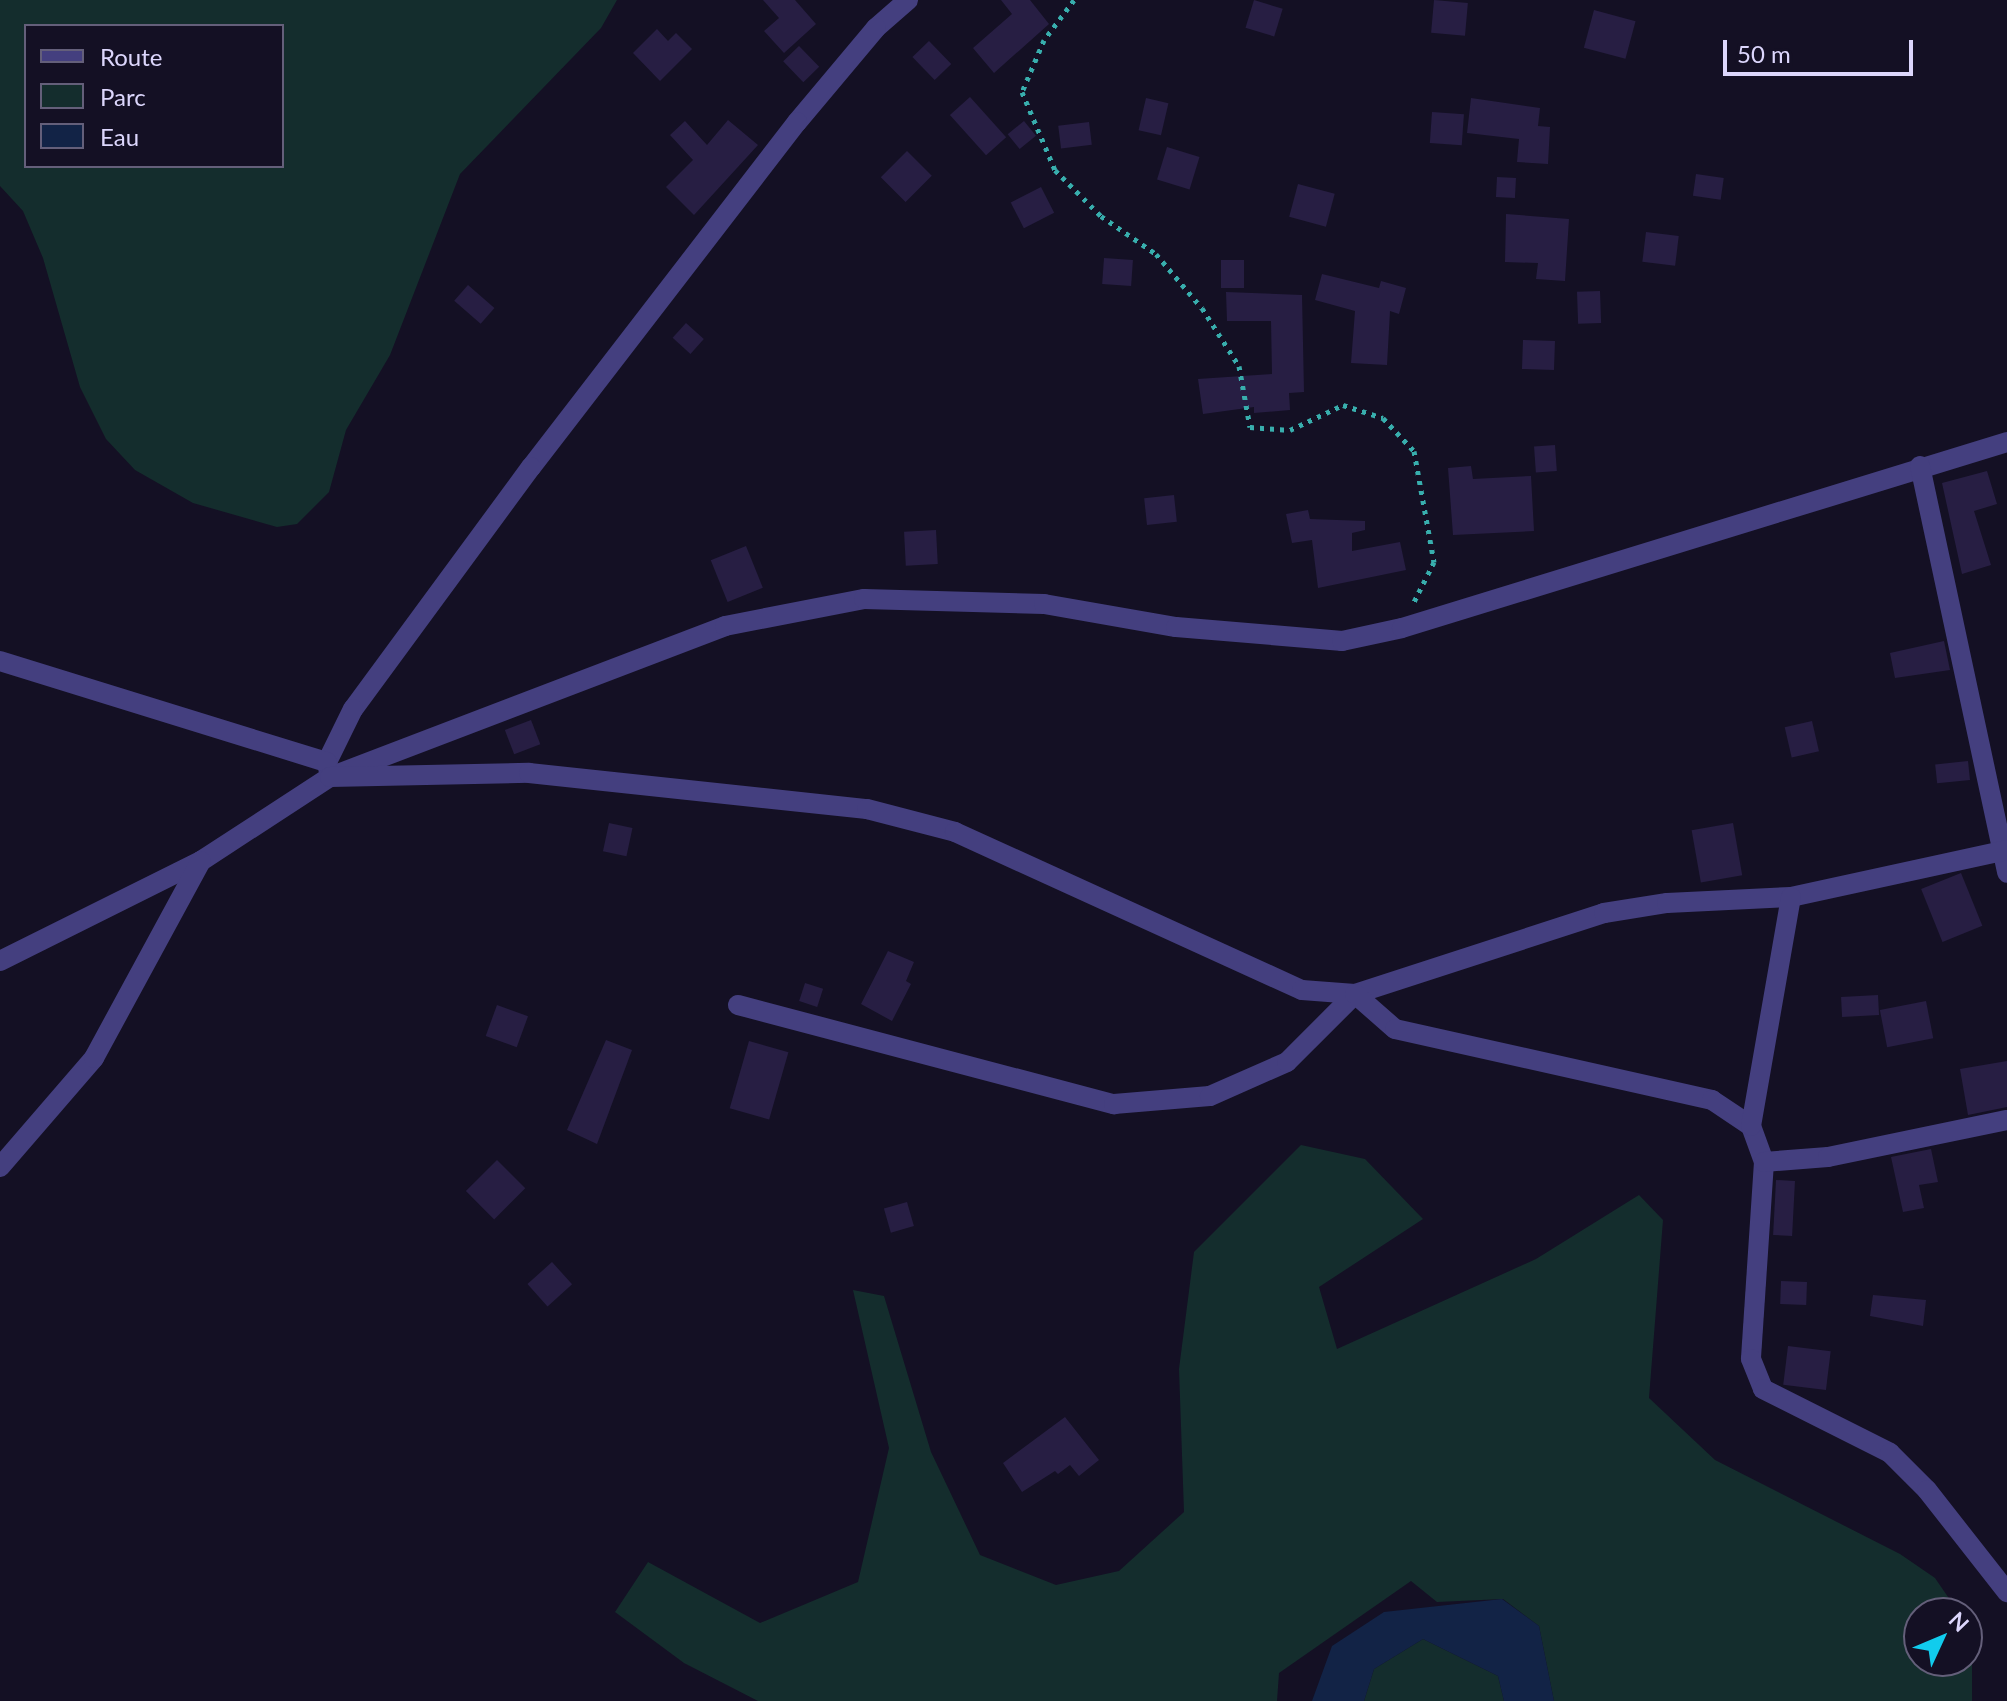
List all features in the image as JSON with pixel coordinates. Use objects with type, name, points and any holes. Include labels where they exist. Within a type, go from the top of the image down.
[{"type":"street","points":[[328,769],[353,709],[541,454],[797,122],[876,28],[908,0]]},
{"type":"street","points":[[0,961],[201,861],[328,769],[725,626],[864,599],[1044,604],[1176,627],[1342,641],[1402,628],[1920,466],[2007,442]]},
{"type":"street","points":[[1920,466],[2007,873]]},
{"type":"street","points":[[0,661],[328,769],[529,773],[867,809],[955,832],[1302,990],[1355,994],[1604,913],[1667,903],[1791,897],[2004,851]]},
{"type":"street","points":[[0,1167],[94,1058],[201,861]]},
{"type":"street","points":[[1791,897],[1751,1126],[1764,1162],[1751,1359],[1763,1389],[1890,1453],[1927,1490],[2007,1592]]},
{"type":"street","points":[[738,1005],[1114,1104],[1210,1096],[1287,1062],[1355,994]]},
{"type":"street","points":[[1355,994],[1395,1029],[1712,1100],[1751,1126]]},
{"type":"street","points":[[1764,1162],[1828,1157],[2007,1120]]},
{"type":"path","points":[[1074,0],[1044,40],[1022,92],[1055,170],[1101,216],[1156,254],[1202,308],[1239,366],[1250,427],[1290,430],[1343,405],[1383,418],[1414,451],[1434,562],[1402,628]]},
{"type":"green space","points":[[0,0],[617,0],[601,28],[460,174],[390,355],[346,430],[329,492],[297,524],[277,527],[193,503],[135,470],[106,439],[80,387],[43,258],[23,211],[0,186]]},
{"type":"green space","points":[[1301,1145],[1365,1159],[1423,1219],[1319,1287],[1337,1349],[1536,1259],[1639,1195],[1663,1220],[1649,1398],[1715,1460],[1900,1554],[1935,1578],[1948,1597],[1903,1597],[1903,1677],[1972,1677],[1972,1701],[1554,1701],[1539,1626],[1503,1599],[1437,1602],[1411,1581],[1279,1673],[1277,1701],[758,1701],[684,1663],[615,1612],[648,1562],[760,1623],[858,1582],[889,1448],[853,1290],[884,1296],[931,1452],[980,1555],[1056,1585],[1119,1571],[1184,1512],[1179,1369],[1194,1252]]},
{"type":"green space","points":[[1423,1639],[1498,1676],[1504,1701],[1364,1701],[1374,1669]]},
{"type":"water","points":[[1502,1599],[1539,1626],[1554,1701],[1504,1701],[1498,1676],[1423,1639],[1374,1669],[1364,1701],[1312,1701],[1332,1646],[1384,1612]]},
{"type":"building","points":[[763,0],[795,0],[816,24],[784,53],[764,31],[779,18]]},
{"type":"building","points":[[1001,0],[1030,0],[1049,24],[994,73],[973,48],[1012,14]]},
{"type":"building","points":[[1254,0],[1283,9],[1274,37],[1246,28]]},
{"type":"building","points":[[1434,0],[1468,3],[1465,36],[1431,33]]},
{"type":"building","points":[[1594,10],[1636,21],[1625,59],[1584,48]]},
{"type":"building","points":[[657,29],[668,41],[676,33],[692,49],[660,81],[633,53]]},
{"type":"building","points":[[929,41],[951,64],[935,80],[912,57]]},
{"type":"building","points":[[799,46],[819,67],[803,82],[783,61]]},
{"type":"building","points":[[970,97],[1006,137],[986,155],[950,115]]},
{"type":"building","points":[[1146,98],[1168,103],[1161,135],[1139,130]]},
{"type":"building","points":[[1471,98],[1540,108],[1538,126],[1550,127],[1548,164],[1517,162],[1519,139],[1467,133]]},
{"type":"building","points":[[1432,112],[1464,114],[1462,145],[1430,143]]},
{"type":"building","points":[[728,120],[758,145],[694,215],[666,187],[693,160],[670,135],[685,121],[707,145]]},
{"type":"building","points":[[1024,121],[1036,136],[1020,149],[1008,134]]},
{"type":"building","points":[[1089,122],[1092,145],[1061,149],[1058,126]]},
{"type":"building","points":[[1167,147],[1200,157],[1190,189],[1157,180]]},
{"type":"building","points":[[907,151],[932,176],[906,202],[881,177]]},
{"type":"building","points":[[1696,174],[1724,178],[1721,200],[1693,196]]},
{"type":"building","points":[[1497,177],[1516,178],[1515,198],[1496,197]]},
{"type":"building","points":[[1298,184],[1335,194],[1326,227],[1289,217]]},
{"type":"building","points":[[1041,187],[1054,213],[1024,228],[1011,202]]},
{"type":"building","points":[[1506,214],[1569,219],[1565,281],[1536,279],[1538,263],[1505,262]]},
{"type":"building","points":[[1646,232],[1679,236],[1675,266],[1642,262]]},
{"type":"building","points":[[1104,258],[1133,260],[1131,286],[1102,284]]},
{"type":"building","points":[[1221,260],[1244,260],[1244,288],[1221,288]]},
{"type":"building","points":[[1322,274],[1379,288],[1381,281],[1406,288],[1399,314],[1390,311],[1387,365],[1351,363],[1355,311],[1315,300]]},
{"type":"building","points":[[468,285],[494,308],[481,324],[454,301]]},
{"type":"building","points":[[1600,291],[1601,323],[1578,324],[1577,292]]},
{"type":"building","points":[[1226,292],[1302,295],[1304,392],[1289,393],[1290,410],[1254,413],[1254,407],[1203,414],[1198,379],[1272,374],[1271,321],[1227,321]]},
{"type":"building","points":[[686,323],[704,339],[690,354],[673,338]]},
{"type":"building","points":[[1523,340],[1555,341],[1554,370],[1522,369]]},
{"type":"building","points":[[1555,445],[1557,471],[1536,472],[1534,446]]},
{"type":"building","points":[[1471,466],[1473,479],[1531,476],[1534,531],[1453,535],[1448,468]]},
{"type":"building","points":[[1987,471],[1997,504],[1974,511],[1991,565],[1962,574],[1942,483]]},
{"type":"building","points":[[1174,495],[1177,522],[1147,525],[1144,498]]},
{"type":"building","points":[[1308,510],[1310,519],[1365,521],[1365,530],[1352,533],[1352,551],[1400,542],[1406,570],[1318,588],[1312,540],[1292,543],[1286,514]]},
{"type":"building","points":[[936,530],[938,564],[906,566],[904,532]]},
{"type":"building","points":[[746,546],[763,588],[728,602],[711,560]]},
{"type":"building","points":[[1944,641],[1950,670],[1895,678],[1890,653]]},
{"type":"building","points":[[531,720],[540,744],[514,754],[505,730]]},
{"type":"building","points":[[1812,721],[1819,751],[1792,758],[1785,727]]},
{"type":"building","points":[[1968,761],[1970,780],[1937,783],[1935,764]]},
{"type":"building","points":[[609,823],[632,828],[626,856],[603,851]]},
{"type":"building","points":[[1733,823],[1742,875],[1701,882],[1692,830]]},
{"type":"building","points":[[1961,873],[1982,926],[1942,942],[1921,889]]},
{"type":"building","points":[[888,951],[914,962],[906,981],[911,984],[892,1021],[861,1004]]},
{"type":"building","points":[[805,983],[823,989],[817,1007],[799,1001]]},
{"type":"building","points":[[1878,995],[1879,1015],[1842,1017],[1841,997]]},
{"type":"building","points":[[1926,1001],[1933,1038],[1887,1047],[1880,1010]]},
{"type":"building","points":[[497,1005],[528,1016],[517,1047],[486,1036]]},
{"type":"building","points":[[606,1040],[632,1050],[597,1144],[567,1130]]},
{"type":"building","points":[[749,1041],[788,1052],[769,1120],[730,1108]]},
{"type":"building","points":[[2007,1061],[2007,1107],[1968,1115],[1960,1069]]},
{"type":"building","points":[[1931,1149],[1938,1182],[1919,1185],[1924,1208],[1903,1212],[1891,1157]]},
{"type":"building","points":[[497,1160],[525,1188],[494,1219],[466,1191]]},
{"type":"building","points":[[1776,1180],[1795,1181],[1792,1236],[1773,1235]]},
{"type":"building","points":[[907,1202],[914,1226],[891,1233],[884,1209]]},
{"type":"building","points":[[552,1262],[572,1284],[548,1306],[527,1284]]},
{"type":"building","points":[[1781,1281],[1807,1282],[1806,1305],[1780,1304]]},
{"type":"building","points":[[1873,1295],[1926,1300],[1923,1326],[1870,1316]]},
{"type":"building","points":[[1788,1346],[1831,1351],[1826,1390],[1783,1385]]},
{"type":"building","points":[[1065,1417],[1099,1460],[1079,1476],[1070,1465],[1022,1492],[1003,1463]]}]
